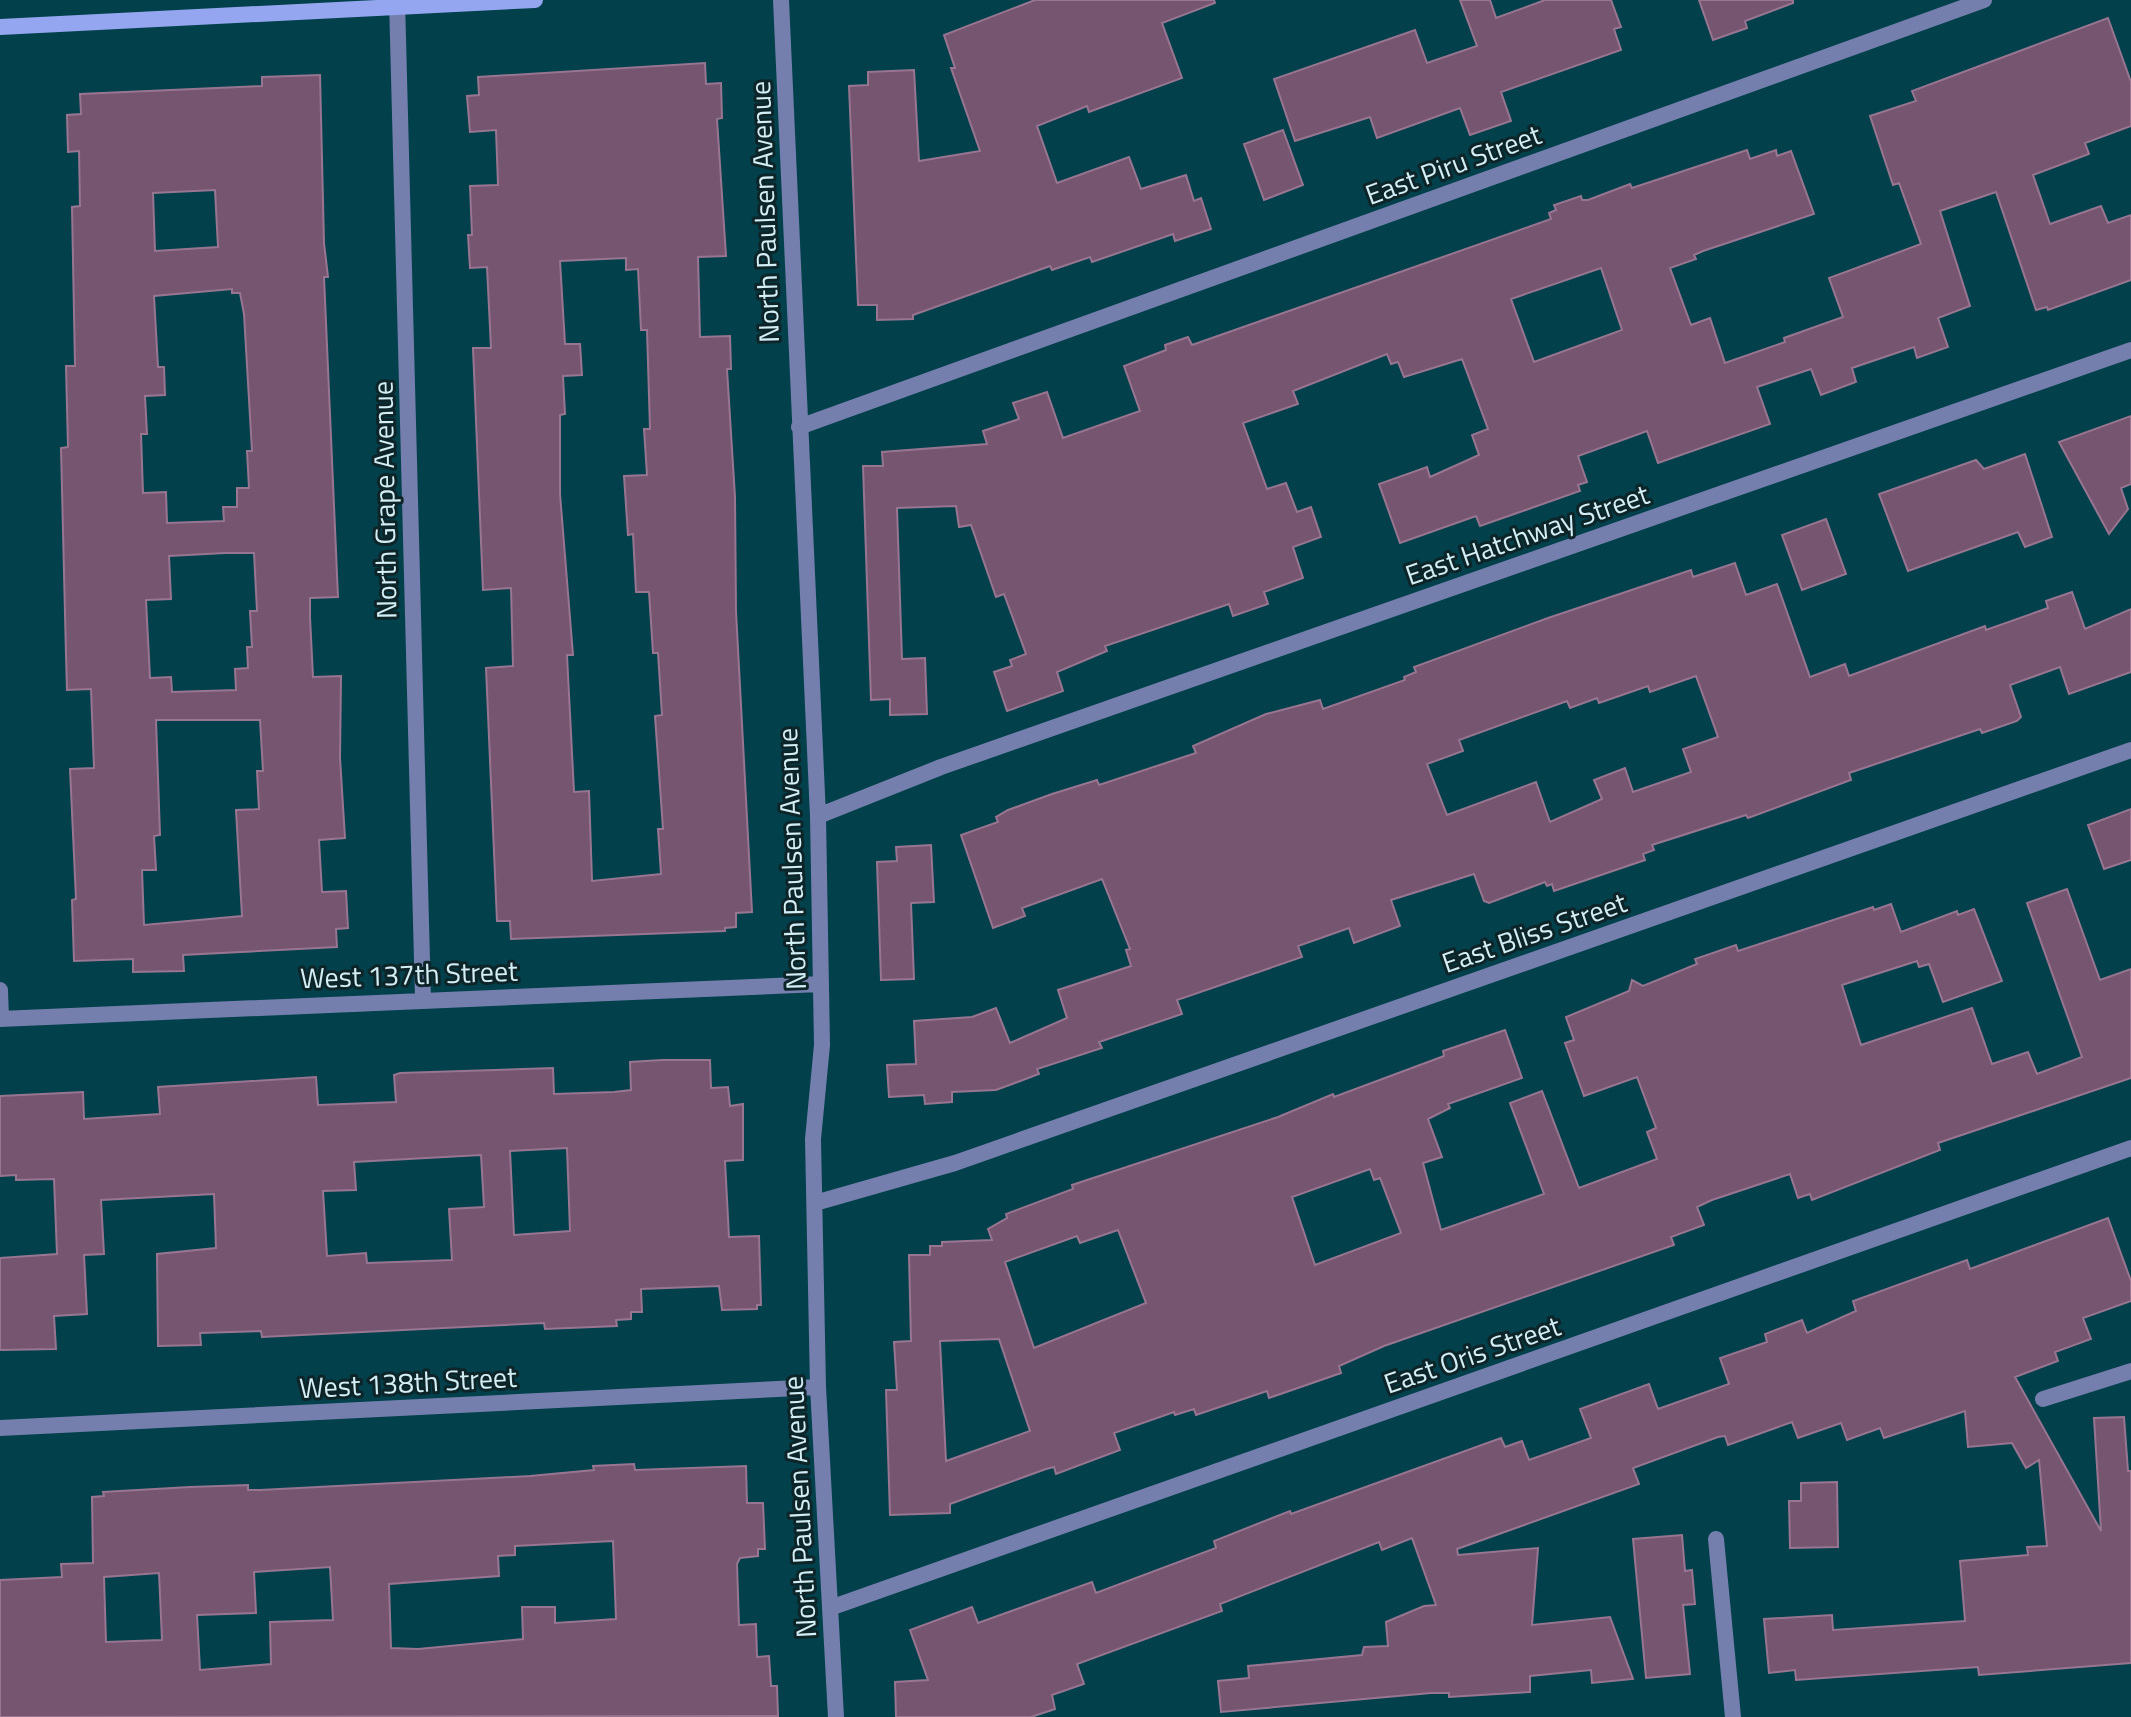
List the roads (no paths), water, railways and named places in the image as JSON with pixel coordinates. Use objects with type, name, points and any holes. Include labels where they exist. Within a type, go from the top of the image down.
[{"type":"street","points":[[0,27],[397,4],[535,0]]},
{"type":"street","name":"North Paulsen Avenue","points":[[781,0],[818,816],[822,1045],[813,1139],[818,1387],[836,1717]]},
{"type":"street","name":"East Piru Street","points":[[799,427],[1984,0]]},
{"type":"street","name":"North Grape Avenue","points":[[397,4],[423,999]]},
{"type":"street","name":"East Hatchway Street","points":[[818,816],[941,767],[2131,350]]},
{"type":"street","name":"East Bliss Street","points":[[815,1203],[955,1163],[2131,750]]},
{"type":"street","name":"West 137th Street","points":[[0,1019],[820,984]]},
{"type":"street","points":[[0,990],[0,1019]]},
{"type":"street","name":"East Oris Street","points":[[830,1608],[2131,1148]]},
{"type":"street","points":[[2043,1399],[2131,1371]]},
{"type":"street","name":"West 138th Street","points":[[0,1428],[818,1387]]},
{"type":"street","points":[[1716,1539],[1733,1717]]}]
